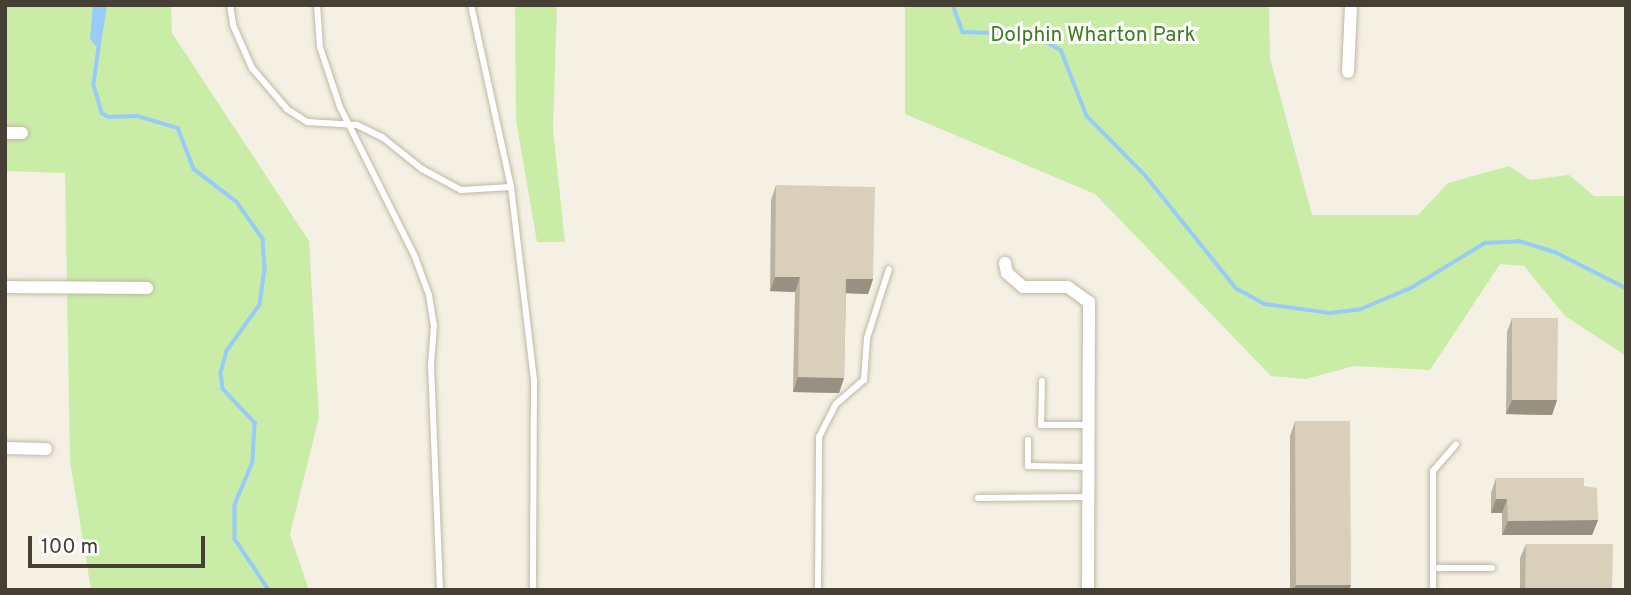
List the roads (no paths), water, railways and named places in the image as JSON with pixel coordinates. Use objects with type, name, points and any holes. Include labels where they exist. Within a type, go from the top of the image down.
[{"type":"street","points":[[1348,72],[1351,5]]},
{"type":"street","points":[[5,133],[22,134]]},
{"type":"street","points":[[1005,263],[1007,273],[1023,287],[1068,287],[1089,302],[1088,590]]},
{"type":"street","points":[[5,286],[147,288]]},
{"type":"street","points":[[5,448],[46,449]]},
{"type":"lane","points":[[230,5],[233,25],[252,68],[287,109],[307,122],[357,125],[382,137],[422,169],[461,190],[511,187]]},
{"type":"lane","points":[[317,5],[320,47],[349,126],[415,257],[429,295],[434,325],[431,365],[440,590]]},
{"type":"lane","points":[[471,5],[511,187],[534,380],[533,590]]},
{"type":"lane","points":[[818,590],[819,437],[836,404],[864,380],[867,338],[889,270]]},
{"type":"lane","points":[[1042,380],[1041,425],[1090,426]]},
{"type":"lane","points":[[1028,440],[1028,466],[1089,467]]},
{"type":"lane","points":[[1433,590],[1433,471],[1456,445]]},
{"type":"lane","points":[[978,498],[1089,498]]},
{"type":"lane","points":[[1433,568],[1492,568]]},
{"type":"water","points":[[93,5],[107,5],[100,51],[90,39]]},
{"type":"waterway","points":[[953,5],[963,32],[1032,34],[1061,50],[1087,116],[1146,176],[1236,288],[1265,304],[1330,313],[1361,309],[1411,288],[1485,243],[1519,241],[1555,252],[1626,288]]},
{"type":"waterway","points":[[99,48],[94,85],[102,113],[109,117],[137,116],[178,128],[194,169],[237,202],[263,239],[265,269],[260,305],[227,351],[221,374],[223,389],[255,423],[253,462],[235,505],[235,539],[269,590]]},
{"type":"park label","name":"Dolphin Wharton Park","points":[[1093,36]]}]
